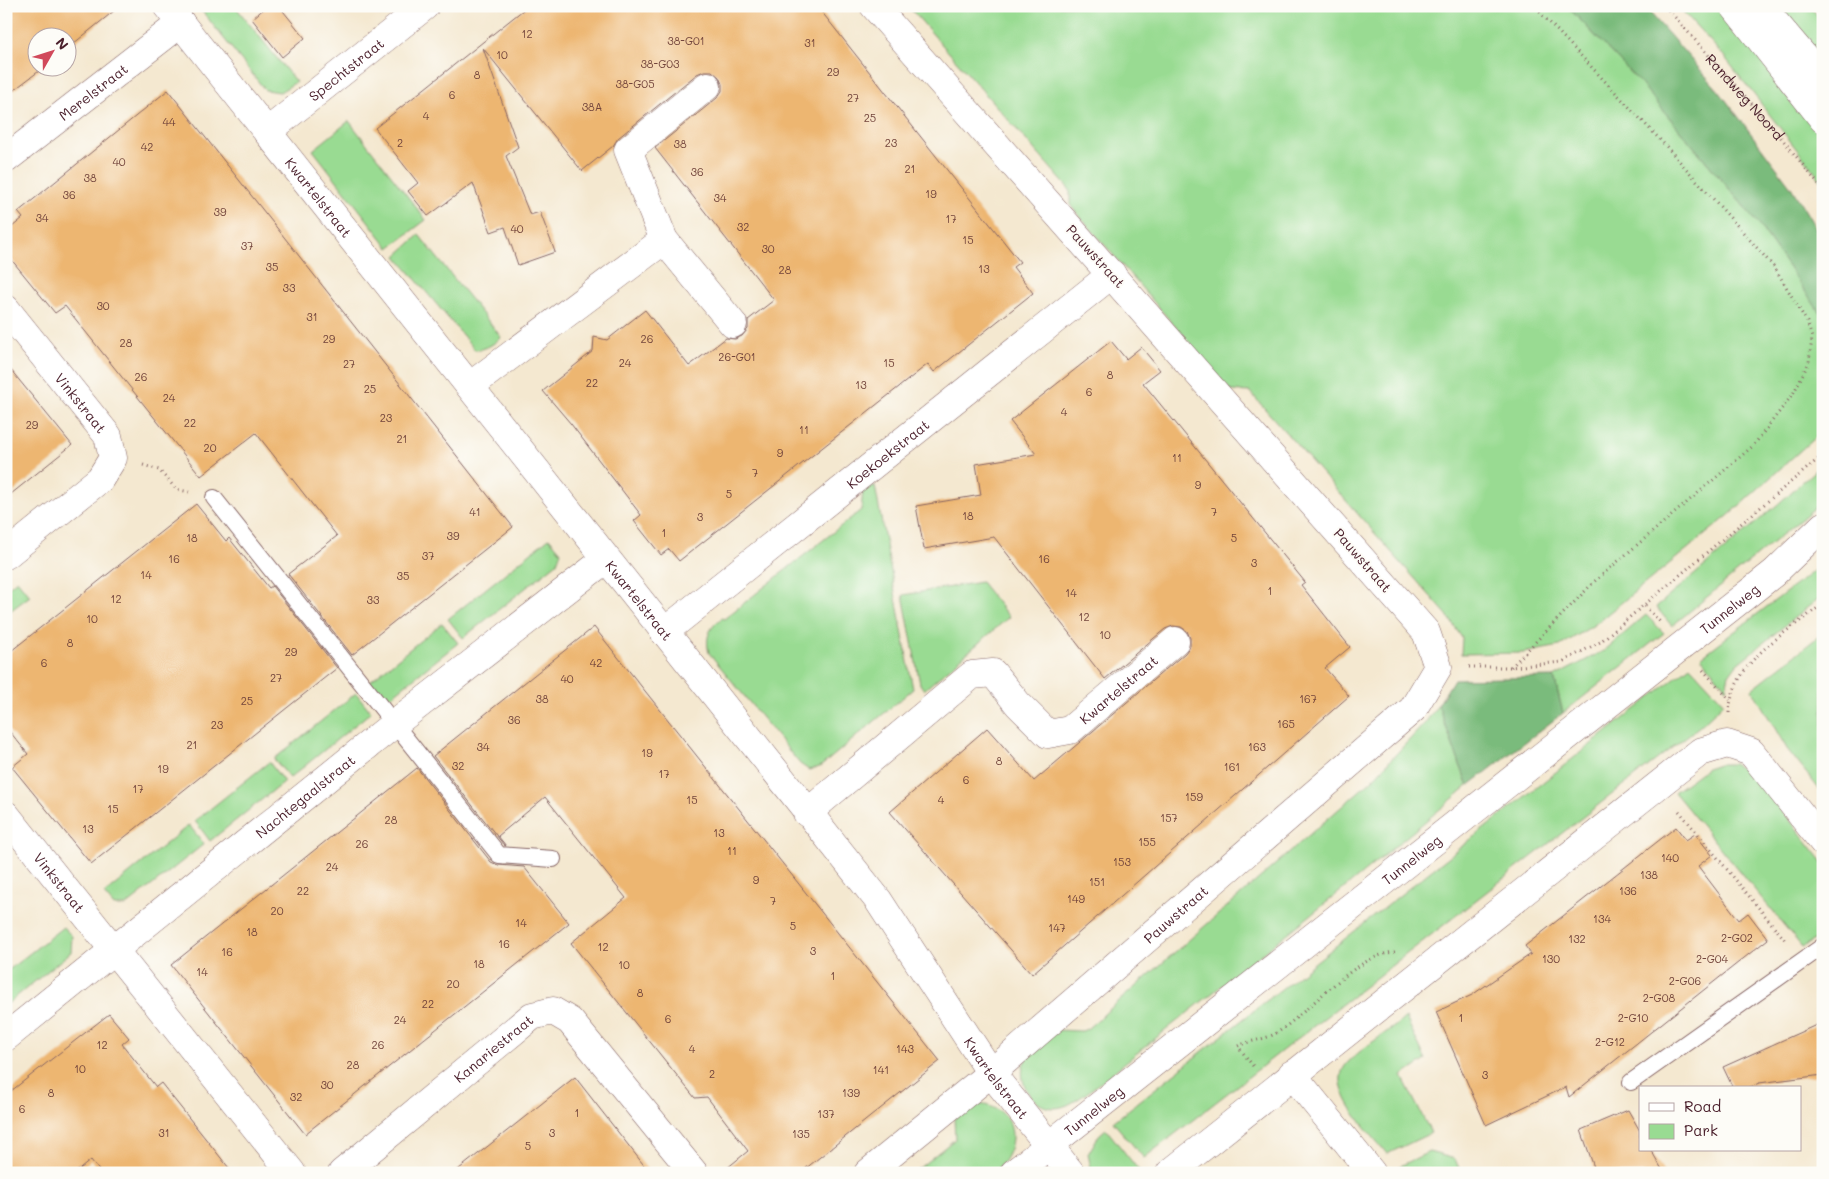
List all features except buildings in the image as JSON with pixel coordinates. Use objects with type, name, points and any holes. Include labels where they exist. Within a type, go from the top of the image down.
[{"type":"street","name":"Spechtstraat","points":[[267,132],[424,6]]},
{"type":"street","name":"Pauwstraat","points":[[874,6],[1426,632],[1438,667],[1413,709],[991,1073]]},
{"type":"street","points":[[1734,6],[1823,119]]},
{"type":"street","points":[[1761,6],[1823,79]]},
{"type":"street","name":"Kwartelstraat","points":[[174,15],[878,900],[991,1073],[1049,1146]]},
{"type":"street","name":"Merelstraat","points":[[6,159],[174,15]]},
{"type":"street","points":[[707,86],[628,150],[664,240],[733,324]]},
{"type":"street","points":[[470,386],[664,240]]},
{"type":"street","name":"Koekoekstraat","points":[[664,632],[1112,274]]},
{"type":"street","name":"Vinkstraat","points":[[6,309],[108,436],[113,458]]},
{"type":"street","points":[[6,555],[100,479],[113,458]]},
{"type":"street","name":"Tunnelweg","points":[[1014,1173],[1774,573],[1823,526]]},
{"type":"street","name":"Tunnelweg","points":[[1774,573],[1823,543]]},
{"type":"street","name":"Nachtegaalstraat","points":[[6,1037],[394,724],[606,559]]},
{"type":"street","name":"Kwartelstraat","points":[[807,813],[972,674],[993,673],[1018,704],[1048,734],[1070,730],[1175,642]]},
{"type":"street","points":[[1170,1173],[1282,1082],[1700,752],[1727,744],[1752,752],[1823,842]]},
{"type":"street","name":"Vinkstraat","points":[[6,815],[115,950]]},
{"type":"street","points":[[115,950],[292,1173]]},
{"type":"street","name":"Kanariestraat","points":[[342,1173],[532,1016],[553,1011],[570,1022],[694,1173]]},
{"type":"street","points":[[868,1173],[991,1073]]},
{"type":"street","points":[[1282,1082],[1372,1173]]},
{"type":"street","points":[[1049,1146],[1071,1173]]},
{"type":"lane","points":[[214,498],[499,855],[553,860]]},
{"type":"lane","points":[[1631,1082],[1823,946]]},
{"type":"path","points":[[1511,667],[1595,581],[1753,446],[1793,394],[1809,362],[1812,338],[1807,322],[1775,268],[1666,145],[1534,6]]},
{"type":"path","name":"Randweg Noord","points":[[1665,6],[1774,130],[1823,190]]},
{"type":"path","points":[[1817,6],[1823,12]]},
{"type":"path","points":[[1438,667],[1511,667],[1562,662],[1600,642],[1823,455]]},
{"type":"path","points":[[113,458],[159,470],[176,489],[214,498]]},
{"type":"path","points":[[1727,744],[1730,700],[1742,672],[1760,653],[1823,604]]},
{"type":"path","points":[[1657,785],[1802,961]]},
{"type":"path","points":[[1282,1082],[1238,1046],[1276,1034],[1328,989],[1382,953],[1395,952],[1416,976]]},
{"type":"green space","points":[[198,6],[235,6],[296,82],[280,92],[265,90]]},
{"type":"green space","points":[[908,6],[1567,6],[1642,85],[1757,222],[1823,317],[1823,430],[1728,516],[1594,625],[1560,646],[1523,653],[1461,654],[1462,638],[1447,615],[1250,392],[1231,391],[1070,205],[1070,190]]},
{"type":"green space","points":[[1567,6],[1644,6],[1719,91],[1791,187],[1823,240],[1823,317],[1757,222],[1642,85]]},
{"type":"green space","points":[[1678,6],[1720,6],[1823,137],[1823,183],[1723,55]]},
{"type":"green space","points":[[1775,6],[1809,6],[1823,21],[1823,63]]},
{"type":"green space","points":[[349,121],[426,220],[389,248],[313,150]]},
{"type":"green space","points":[[419,235],[501,337],[493,344],[475,350],[396,256]]},
{"type":"green space","points":[[1823,463],[1823,501],[1672,626],[1656,607],[1777,505]]},
{"type":"green space","points":[[875,486],[913,689],[820,767],[809,770],[800,764],[709,653],[709,633],[722,618],[724,619],[861,510],[863,490]]},
{"type":"green space","points":[[549,538],[561,552],[557,563],[463,638],[448,619]]},
{"type":"green space","points":[[1823,564],[1823,595],[1737,664],[1729,675],[1726,688],[1701,657]]},
{"type":"green space","points":[[17,580],[30,596],[6,614],[6,589]]},
{"type":"green space","points":[[981,582],[1009,617],[924,690],[920,684],[903,595]]},
{"type":"green space","points":[[1646,615],[1664,633],[1563,713],[1554,677],[1605,650]]},
{"type":"green space","points":[[442,623],[458,643],[384,702],[369,682]]},
{"type":"green space","points":[[1823,633],[1823,794],[1787,749],[1752,689]]},
{"type":"green space","points":[[1690,666],[1724,703],[1700,726],[1144,1158],[1113,1122]]},
{"type":"green space","points":[[1554,677],[1563,713],[1468,786],[1438,705],[1454,679]]},
{"type":"green space","points":[[356,693],[371,712],[290,778],[274,759]]},
{"type":"green space","points":[[1438,705],[1468,786],[1341,891],[1088,1092],[1072,1103],[1059,1108],[1045,1107],[1031,1097],[1022,1073],[1027,1057],[1036,1046],[1054,1030],[1082,1031],[1087,1029],[1372,780],[1425,723]]},
{"type":"green space","points":[[269,762],[284,782],[210,841],[195,821]]},
{"type":"green space","points":[[1719,764],[1733,764],[1755,776],[1823,862],[1823,935],[1802,947],[1674,792],[1707,768]]},
{"type":"green space","points":[[189,825],[204,844],[126,906],[114,906],[104,894]]},
{"type":"green space","points":[[63,927],[72,936],[71,952],[6,1005],[6,972]]},
{"type":"green space","points":[[1406,1018],[1426,1060],[1402,1076],[1431,1133],[1387,1154],[1362,1124],[1346,1100],[1341,1076],[1345,1066],[1356,1055]]},
{"type":"green space","points":[[973,1104],[988,1106],[999,1111],[1007,1119],[1011,1128],[1012,1139],[1003,1163],[993,1173],[913,1173],[955,1139],[954,1118]]},
{"type":"green space","points":[[1106,1129],[1141,1173],[1092,1173],[1088,1154],[1099,1135]]},
{"type":"green space","points":[[1429,1152],[1455,1159],[1461,1173],[1402,1173],[1398,1167]]}]
